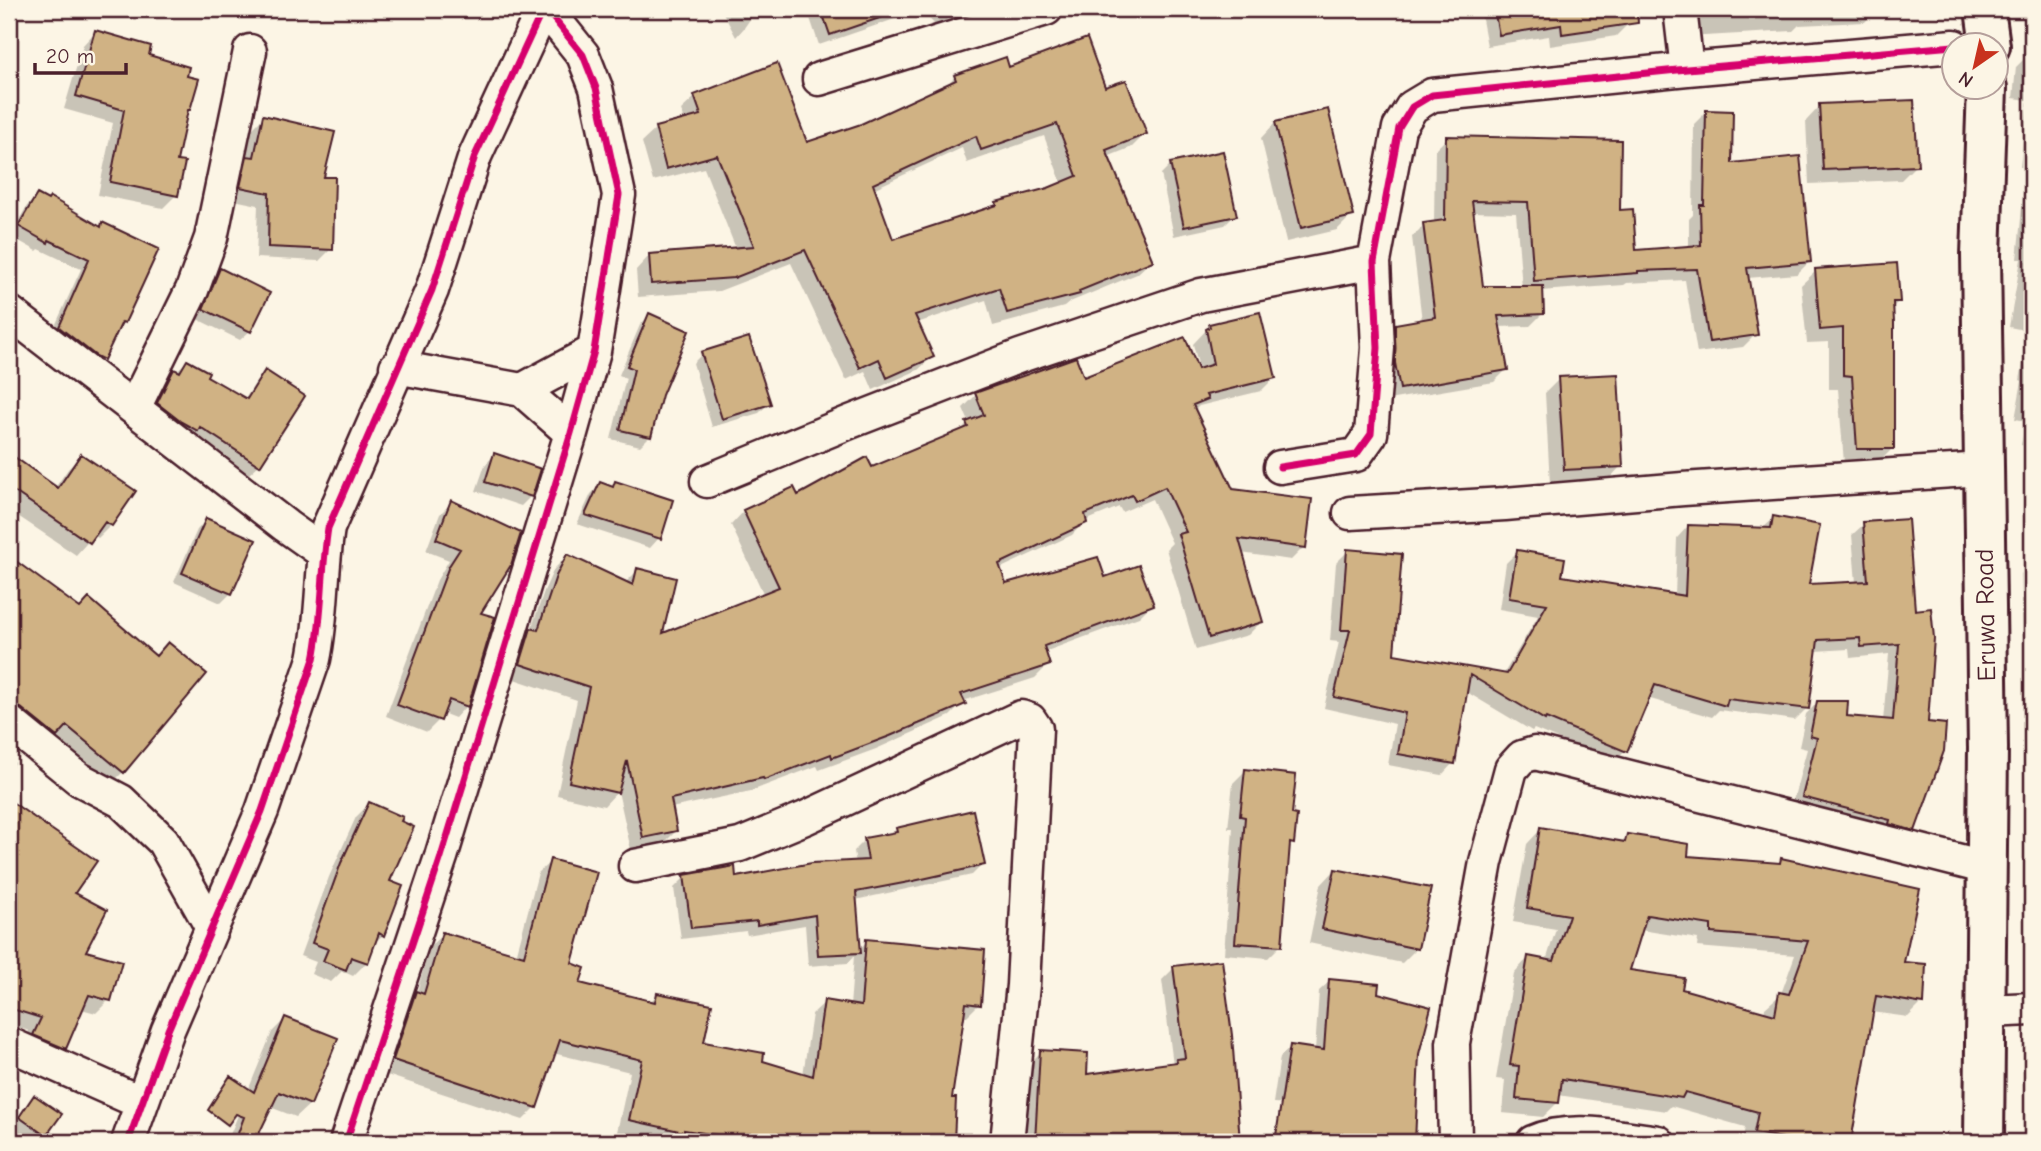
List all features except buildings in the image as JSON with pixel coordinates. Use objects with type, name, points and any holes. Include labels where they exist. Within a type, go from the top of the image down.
[{"type":"main road","name":"Eruwa Road","points":[[1984,1142],[1989,748],[1981,254],[1986,102]]},
{"type":"street","points":[[128,1142],[168,1030],[262,811],[314,659],[319,636],[328,528],[432,290],[475,156],[545,9],[583,55],[596,88],[620,195],[594,351],[445,844],[345,1142]]},
{"type":"street","points":[[820,79],[1046,9]]},
{"type":"street","points":[[1679,9],[1687,69]]},
{"type":"street","points":[[1280,467],[1356,455],[1371,434],[1378,348],[1374,262],[1399,128],[1412,107],[1432,95],[1940,42]]},
{"type":"street","points":[[134,408],[192,290],[211,238],[250,51]]},
{"type":"street","points":[[707,481],[1020,356],[1202,295],[1374,262]]},
{"type":"street","points":[[9,312],[286,526],[324,552]]},
{"type":"street","points":[[522,390],[594,351]]},
{"type":"street","points":[[396,368],[522,390],[571,433]]},
{"type":"street","points":[[1350,513],[1983,469]]},
{"type":"street","points":[[286,526],[338,504]]},
{"type":"street","points":[[635,866],[740,845],[805,818],[1021,717],[1030,720],[1036,729],[1023,985],[1007,1142]]},
{"type":"street","points":[[9,722],[79,779],[121,801],[163,841],[212,928]]},
{"type":"street","points":[[1455,1142],[1453,1043],[1486,862],[1511,769],[1522,757],[1535,752],[1988,867]]},
{"type":"street","points":[[1987,1011],[2032,1009]]},
{"type":"street","points":[[9,1044],[142,1102]]},
{"type":"street","points":[[1533,1142],[1544,1137],[1586,1133],[1658,1142]]},
{"type":"cycle path","points":[[128,1142],[168,1030],[262,811],[314,659],[328,528],[432,290],[475,156],[543,9]]},
{"type":"cycle path","points":[[346,1142],[441,857],[594,351],[619,195],[596,88],[583,55],[546,9]]},
{"type":"cycle path","points":[[1280,467],[1356,455],[1371,434],[1378,348],[1374,262],[1399,128],[1412,107],[1432,95],[1940,47]]}]
